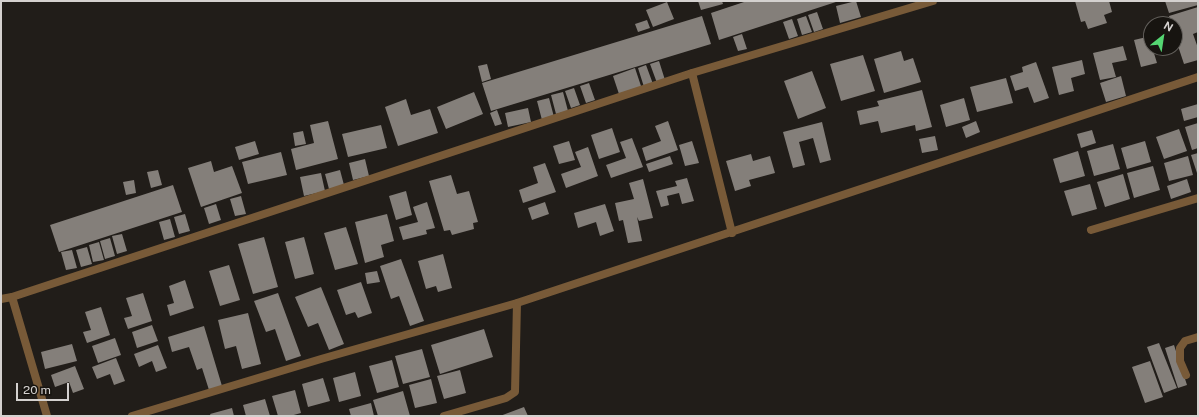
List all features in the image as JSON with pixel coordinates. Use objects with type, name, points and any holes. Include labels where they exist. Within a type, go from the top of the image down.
[{"type":"street","points":[[1,299],[12,298],[692,73],[933,1]]},
{"type":"street","points":[[692,73],[732,233]]},
{"type":"street","points":[[132,416],[321,359],[517,303],[732,233],[1198,77]]},
{"type":"street","points":[[1091,230],[1198,198]]},
{"type":"street","points":[[12,298],[47,416]]},
{"type":"street","points":[[444,416],[506,398],[515,392],[517,303]]},
{"type":"street","points":[[1186,375],[1180,361],[1180,348],[1185,341],[1198,337]]},
{"type":"building","points":[[698,1],[722,1],[723,4],[701,10]]},
{"type":"building","points":[[747,1],[839,1],[719,40],[711,13]]},
{"type":"building","points":[[856,1],[861,17],[840,23],[836,6]]},
{"type":"building","points":[[1075,1],[1109,1],[1112,12],[1104,15],[1107,23],[1088,29],[1085,21],[1081,22]]},
{"type":"building","points":[[1165,1],[1198,1],[1198,5],[1169,13]]},
{"type":"building","points":[[667,2],[674,19],[653,27],[646,10]]},
{"type":"building","points":[[1198,7],[1198,32],[1193,34],[1198,48],[1198,60],[1184,64],[1181,56],[1183,56],[1183,16],[1169,16]]},
{"type":"building","points":[[817,12],[823,29],[814,32],[808,15]]},
{"type":"building","points":[[702,16],[711,44],[491,111],[482,83]]},
{"type":"building","points":[[806,16],[812,32],[802,35],[797,19]]},
{"type":"building","points":[[792,19],[798,36],[789,39],[783,22]]},
{"type":"building","points":[[647,20],[650,28],[638,32],[635,24]]},
{"type":"building","points":[[742,34],[747,49],[738,51],[733,37]]},
{"type":"building","points":[[1143,38],[1143,56],[1155,56],[1157,63],[1141,67],[1134,40]]},
{"type":"building","points":[[1123,46],[1127,60],[1112,63],[1116,77],[1100,80],[1093,53]]},
{"type":"building","points":[[901,51],[904,61],[913,58],[921,82],[884,93],[874,59]]},
{"type":"building","points":[[863,55],[875,91],[841,101],[830,64]]},
{"type":"building","points":[[1082,60],[1085,74],[1071,78],[1074,91],[1059,95],[1052,67]]},
{"type":"building","points":[[659,61],[665,80],[657,83],[650,64]]},
{"type":"building","points":[[1036,62],[1049,98],[1034,103],[1028,87],[1015,91],[1010,76],[1023,72],[1022,67]]},
{"type":"building","points":[[487,64],[491,79],[482,82],[478,66]]},
{"type":"building","points":[[646,65],[653,84],[644,87],[638,68]]},
{"type":"building","points":[[635,68],[642,89],[620,97],[613,76]]},
{"type":"building","points":[[812,71],[826,108],[798,119],[784,81]]},
{"type":"building","points":[[1121,76],[1126,96],[1106,102],[1100,83]]},
{"type":"building","points":[[1006,78],[1013,103],[977,112],[970,87]]},
{"type":"building","points":[[589,83],[595,100],[586,103],[580,86]]},
{"type":"building","points":[[574,88],[580,105],[571,108],[565,91]]},
{"type":"building","points":[[922,90],[932,127],[916,131],[915,125],[881,133],[878,121],[860,125],[857,111],[879,106],[877,101]]},
{"type":"building","points":[[474,92],[483,114],[446,129],[437,107]]},
{"type":"building","points":[[563,92],[568,111],[556,114],[551,95]]},
{"type":"building","points":[[549,98],[554,117],[542,120],[537,101]]},
{"type":"building","points":[[964,98],[970,120],[946,127],[940,105]]},
{"type":"building","points":[[406,99],[411,115],[430,109],[438,133],[398,146],[385,107]]},
{"type":"building","points":[[1198,104],[1198,117],[1184,121],[1181,109]]},
{"type":"building","points":[[528,108],[531,122],[508,127],[505,113]]},
{"type":"building","points":[[497,110],[502,124],[495,126],[490,113]]},
{"type":"building","points":[[328,121],[338,159],[296,170],[291,149],[314,143],[310,125]]},
{"type":"building","points":[[668,121],[678,150],[646,161],[642,148],[661,141],[655,126]]},
{"type":"building","points":[[976,121],[980,132],[966,138],[962,127]]},
{"type":"building","points":[[822,122],[831,160],[820,163],[813,138],[799,142],[805,165],[793,168],[783,132]]},
{"type":"building","points":[[1198,123],[1198,148],[1192,150],[1185,127]]},
{"type":"building","points":[[381,125],[387,148],[348,157],[342,134]]},
{"type":"building","points":[[612,128],[620,152],[599,159],[591,135]]},
{"type":"building","points":[[1179,129],[1187,151],[1164,159],[1156,137]]},
{"type":"building","points":[[1092,130],[1096,143],[1081,148],[1077,134]]},
{"type":"building","points":[[303,131],[306,144],[295,146],[293,133]]},
{"type":"building","points":[[935,136],[938,150],[922,153],[919,139]]},
{"type":"building","points":[[632,138],[643,167],[611,178],[606,165],[626,158],[620,142]]},
{"type":"building","points":[[255,141],[259,154],[239,160],[235,147]]},
{"type":"building","points":[[569,141],[575,160],[559,164],[553,146]]},
{"type":"building","points":[[692,141],[699,163],[685,166],[679,145]]},
{"type":"building","points":[[1145,141],[1151,162],[1127,169],[1121,148]]},
{"type":"building","points":[[1113,144],[1120,169],[1094,176],[1087,151]]},
{"type":"building","points":[[588,147],[598,176],[566,188],[561,174],[581,167],[575,152]]},
{"type":"building","points":[[1078,151],[1085,176],[1060,183],[1053,159]]},
{"type":"building","points":[[281,152],[287,175],[248,184],[242,162]]},
{"type":"building","points":[[1198,153],[1198,176],[1191,155]]},
{"type":"building","points":[[751,154],[753,161],[770,156],[775,173],[749,180],[751,186],[735,191],[726,161]]},
{"type":"building","points":[[670,156],[673,164],[649,172],[646,164]]},
{"type":"building","points":[[1188,156],[1193,175],[1169,181],[1164,163]]},
{"type":"building","points":[[365,159],[369,176],[353,180],[349,163]]},
{"type":"building","points":[[211,161],[214,172],[232,166],[242,193],[201,207],[188,168]]},
{"type":"building","points":[[545,163],[556,192],[523,203],[519,190],[538,183],[533,167]]},
{"type":"building","points":[[1153,166],[1160,190],[1134,198],[1127,173]]},
{"type":"building","points":[[158,170],[162,185],[151,188],[147,172]]},
{"type":"building","points":[[340,170],[344,185],[329,189],[325,174]]},
{"type":"building","points":[[321,173],[325,191],[304,196],[300,177]]},
{"type":"building","points":[[1123,174],[1130,199],[1105,207],[1097,182]]},
{"type":"building","points":[[451,175],[457,194],[469,191],[478,222],[473,223],[474,229],[452,235],[450,230],[444,231],[429,181]]},
{"type":"building","points":[[687,178],[694,201],[682,204],[679,193],[667,196],[669,205],[661,207],[656,191],[677,186],[675,181]]},
{"type":"building","points":[[643,179],[653,218],[639,221],[637,217],[642,241],[628,243],[623,220],[619,221],[615,203],[634,199],[629,183]]},
{"type":"building","points":[[1187,179],[1191,192],[1171,199],[1167,186]]},
{"type":"building","points":[[134,180],[136,193],[126,195],[123,182]]},
{"type":"building","points":[[1090,184],[1097,209],[1072,216],[1064,191]]},
{"type":"building","points":[[173,185],[182,212],[59,252],[50,225]]},
{"type":"building","points":[[406,191],[412,215],[396,220],[389,196]]},
{"type":"building","points":[[241,196],[246,214],[235,216],[230,199]]},
{"type":"building","points":[[427,202],[435,228],[426,230],[427,234],[403,240],[399,227],[418,222],[413,207]]},
{"type":"building","points":[[545,202],[549,214],[532,220],[528,208]]},
{"type":"building","points":[[216,204],[221,220],[209,224],[204,208]]},
{"type":"building","points":[[605,204],[614,231],[600,236],[596,222],[578,228],[574,213]]},
{"type":"building","points":[[185,214],[190,231],[179,234],[174,217]]},
{"type":"building","points":[[387,214],[394,241],[381,245],[384,257],[365,263],[355,222]]},
{"type":"building","points":[[170,219],[175,237],[164,240],[159,222]]},
{"type":"building","points":[[346,227],[358,264],[335,270],[324,233]]},
{"type":"building","points":[[122,234],[127,251],[117,254],[112,236]]},
{"type":"building","points":[[264,237],[278,287],[253,294],[238,244]]},
{"type":"building","points":[[304,237],[314,274],[295,279],[285,242]]},
{"type":"building","points":[[110,238],[115,256],[105,259],[100,241]]},
{"type":"building","points":[[99,242],[104,260],[93,262],[89,245]]},
{"type":"building","points":[[87,247],[92,264],[81,267],[76,250]]},
{"type":"building","points":[[72,250],[77,268],[66,270],[61,252]]},
{"type":"building","points":[[443,254],[452,288],[438,292],[436,286],[426,289],[418,261]]},
{"type":"building","points":[[401,259],[424,321],[410,326],[399,296],[391,299],[380,266]]},
{"type":"building","points":[[229,265],[240,300],[220,306],[209,271]]},
{"type":"building","points":[[377,271],[380,282],[367,284],[365,273]]},
{"type":"building","points":[[185,280],[194,308],[170,316],[167,305],[174,303],[169,286]]},
{"type":"building","points":[[361,282],[372,313],[358,318],[355,312],[346,315],[337,290]]},
{"type":"building","points":[[321,287],[344,344],[329,350],[318,323],[308,327],[295,297]]},
{"type":"building","points":[[143,293],[152,321],[128,329],[124,318],[132,316],[126,298]]},
{"type":"building","points":[[278,293],[301,356],[286,361],[275,329],[266,332],[254,301]]},
{"type":"building","points":[[101,307],[110,335],[87,343],[83,332],[91,330],[85,312]]},
{"type":"building","points":[[248,313],[261,364],[242,369],[236,346],[225,349],[218,320]]},
{"type":"building","points":[[152,325],[158,341],[137,348],[132,332]]},
{"type":"building","points":[[204,326],[222,386],[209,390],[202,368],[197,370],[189,347],[172,352],[168,337]]},
{"type":"building","points":[[484,329],[493,357],[440,374],[431,345]]},
{"type":"building","points":[[115,338],[121,355],[98,363],[92,346]]},
{"type":"building","points":[[1159,343],[1177,388],[1164,393],[1147,347]]},
{"type":"building","points":[[72,344],[77,361],[45,369],[41,352]]},
{"type":"building","points":[[158,345],[167,368],[156,372],[152,361],[139,367],[134,354]]},
{"type":"building","points":[[1174,345],[1187,385],[1178,388],[1165,348]]},
{"type":"building","points":[[422,349],[430,377],[403,384],[395,356]]},
{"type":"building","points":[[116,358],[125,381],[114,385],[110,374],[97,379],[92,367]]},
{"type":"building","points":[[392,360],[399,387],[377,393],[369,366]]},
{"type":"building","points":[[1150,361],[1163,397],[1145,403],[1132,367]]},
{"type":"building","points":[[75,366],[84,389],[73,393],[69,382],[55,387],[51,375]]},
{"type":"building","points":[[460,370],[466,393],[444,399],[437,376]]},
{"type":"building","points":[[355,372],[361,396],[339,402],[333,378]]},
{"type":"building","points":[[323,378],[330,401],[308,407],[302,384]]},
{"type":"building","points":[[431,379],[437,403],[415,408],[409,385]]},
{"type":"building","points":[[295,390],[301,413],[290,416],[278,416],[272,396]]},
{"type":"building","points":[[403,391],[410,416],[378,416],[373,400]]},
{"type":"building","points":[[265,399],[270,416],[246,416],[243,405]]},
{"type":"building","points":[[371,403],[374,416],[351,416],[349,409]]},
{"type":"building","points":[[524,407],[528,416],[500,416]]},
{"type":"building","points":[[232,408],[234,416],[211,416],[210,414]]}]
